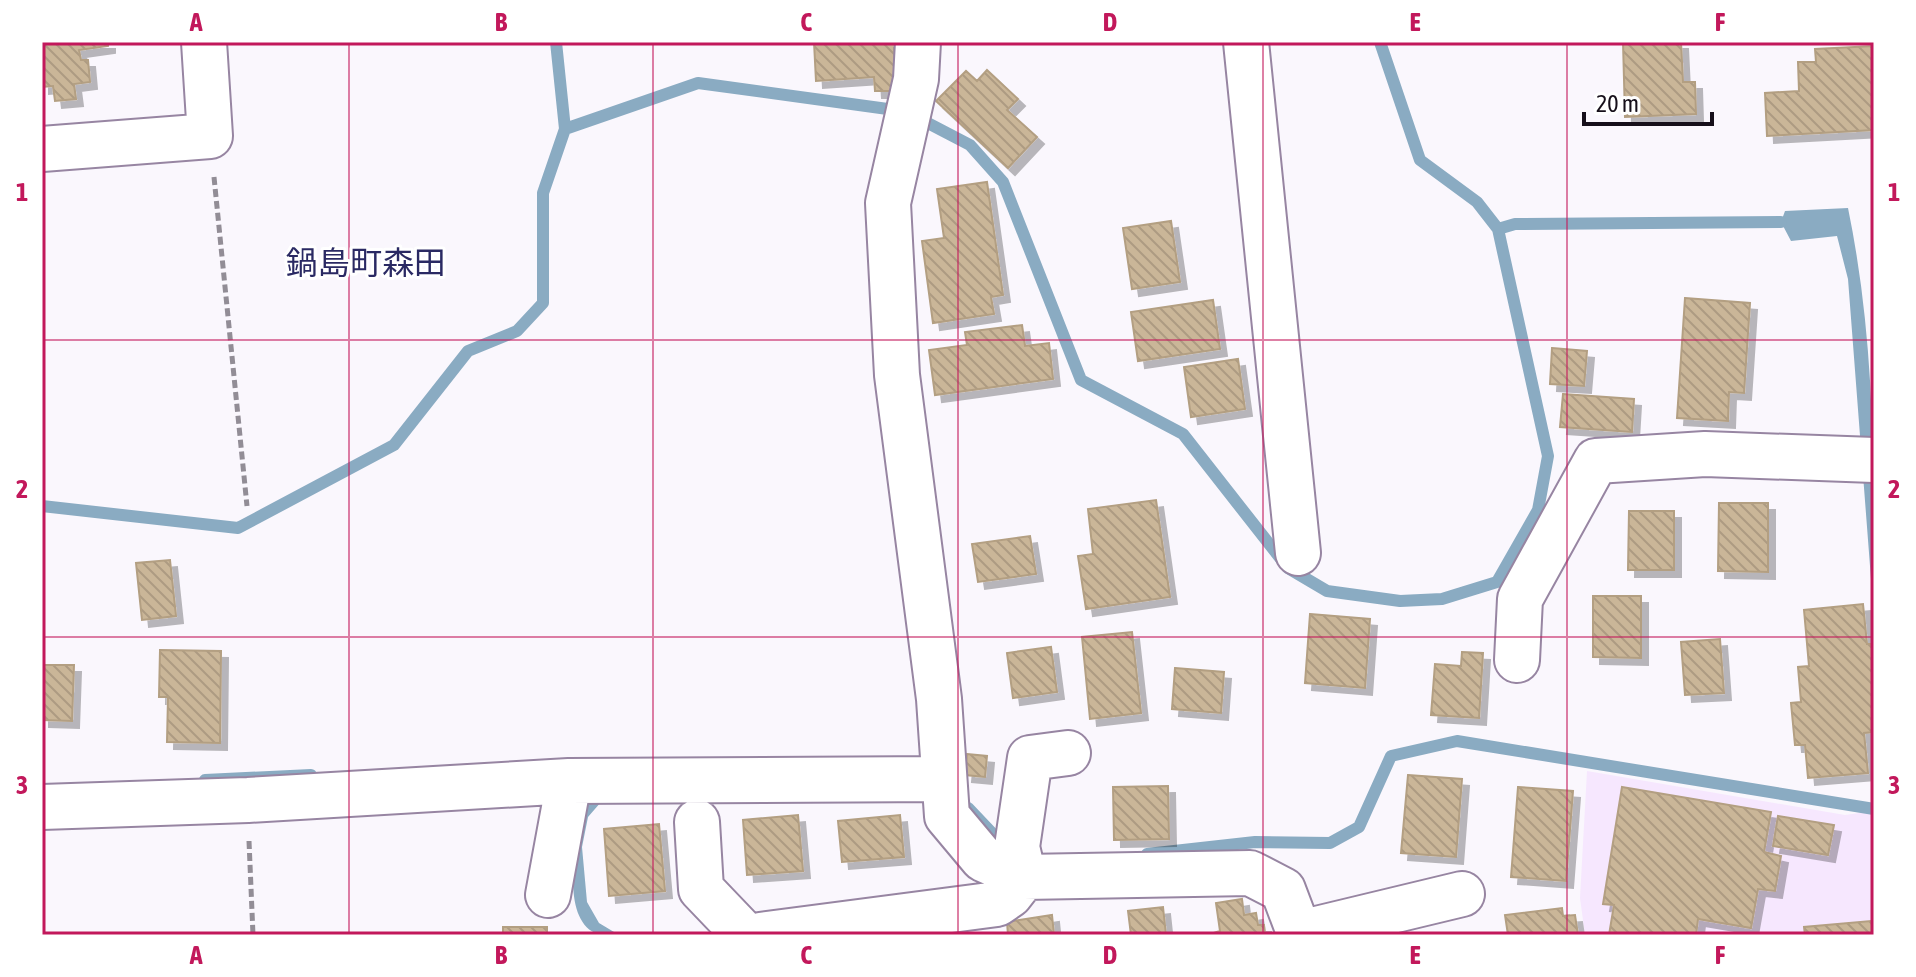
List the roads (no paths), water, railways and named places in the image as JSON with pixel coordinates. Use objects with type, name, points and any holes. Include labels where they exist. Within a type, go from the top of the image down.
[{"type":"street","points":[[42,149],[210,136],[204,42]]},
{"type":"street","points":[[918,42],[916,79],[888,203],[897,375],[939,699],[945,798],[983,859],[1250,873],[1283,890],[1300,934],[1444,917]]},
{"type":"street","points":[[1246,42],[1298,553]]},
{"type":"street","points":[[1517,660],[1520,599],[1596,461],[1705,454],[1866,460]]},
{"type":"street","points":[[760,935],[945,923],[997,904],[1010,895],[1020,862],[1030,758],[1068,753]]},
{"type":"street","points":[[42,807],[248,800],[584,781],[945,798]]},
{"type":"street","points":[[548,895],[584,781]]},
{"type":"street","points":[[697,822],[701,889],[745,935]]},
{"type":"water","points":[[1848,208],[1868,347],[1873,439],[1874,579],[1871,579],[1848,279],[1837,236],[1791,241],[1781,222],[1785,211]]},
{"type":"water","points":[[586,796],[601,802],[588,817],[582,847],[587,902],[599,923],[619,935],[595,933],[583,923],[576,908],[573,869]]},
{"type":"waterway","points":[[42,506],[238,528],[394,445],[468,351],[517,331],[543,303],[543,193],[565,129],[556,42]]},
{"type":"waterway","points":[[922,120],[970,145],[1003,182],[1081,380],[1183,434],[1288,568],[1327,591],[1400,601],[1442,599],[1497,582],[1538,510],[1548,456],[1498,229],[1477,202],[1420,160],[1380,42]]},
{"type":"waterway","points":[[565,129],[698,83],[895,110]]},
{"type":"waterway","points":[[1498,229],[1515,224],[1781,222]]},
{"type":"waterway","points":[[1147,854],[1255,842],[1330,843],[1359,827],[1391,756],[1457,741],[1874,809]]},
{"type":"waterway","points":[[205,780],[311,775]]},
{"type":"waterway","points":[[968,808],[1005,847]]},
{"type":"district","name":"鍋島町森田","points":[[366,262]]}]
